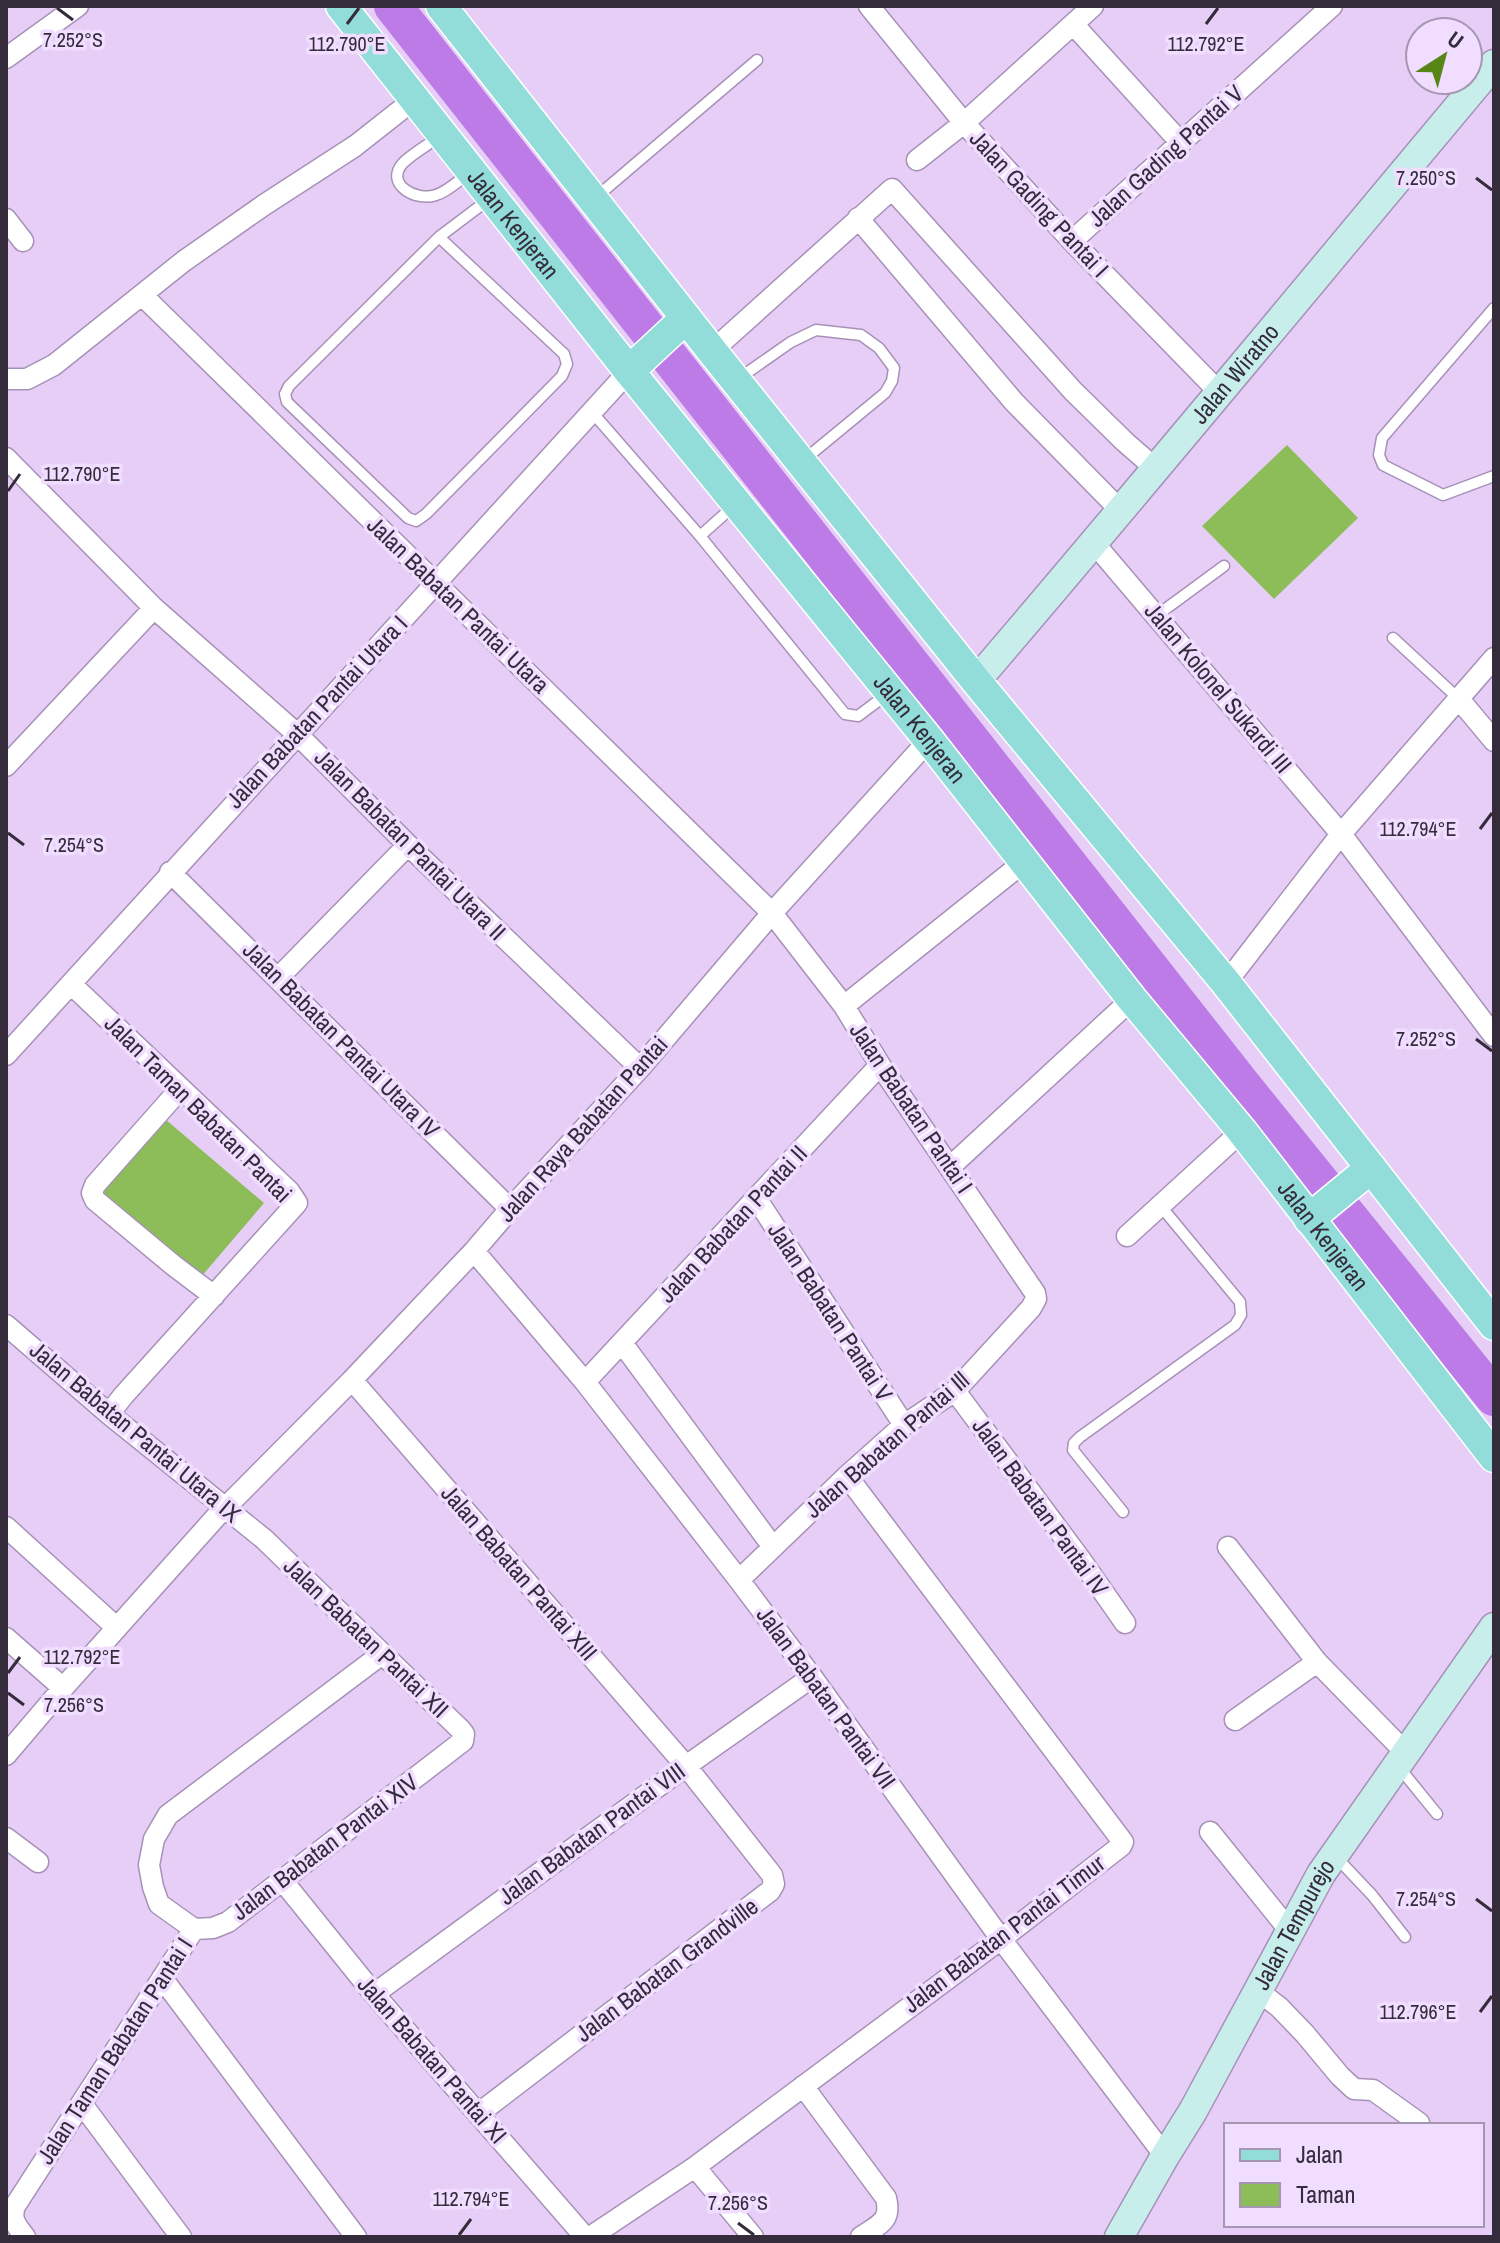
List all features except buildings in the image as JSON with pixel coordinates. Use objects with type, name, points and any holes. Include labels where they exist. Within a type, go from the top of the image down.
[{"type":"main road","name":"Jalan Kenjeran","points":[[341,6],[929,740],[1132,999],[1311,1217],[1494,1457]]},
{"type":"main road","points":[[441,6],[684,320],[736,380],[976,681],[1226,983],[1494,1325]]},
{"type":"main road","name":"Jalan Wiratno","points":[[976,681],[1122,512],[1494,64]]},
{"type":"main road","points":[[630,369],[684,320]]},
{"type":"main road","points":[[1311,1217],[1369,1169]]},
{"type":"main road","name":"Jalan Tempurejo","points":[[1119,2237],[1193,2111],[1321,1874],[1493,1630]]},
{"type":"street","points":[[6,58],[78,6]]},
{"type":"street","name":"Jalan Gading Pantai I","points":[[869,6],[964,123],[1072,241],[1219,392]]},
{"type":"street","points":[[917,160],[964,123],[1093,6]]},
{"type":"street","name":"Jalan Gading Pantai V","points":[[1072,241],[1332,6]]},
{"type":"street","points":[[1073,24],[1181,143]]},
{"type":"street","points":[[6,379],[27,379],[54,365],[206,246],[355,146],[416,98]]},
{"type":"street","points":[[712,351],[892,189],[1073,391],[1156,469]]},
{"type":"street","points":[[858,218],[1014,402],[1122,512]]},
{"type":"street","points":[[6,219],[23,241]]},
{"type":"street","name":"Jalan Babatan Pantai Utara","points":[[143,296],[772,913]]},
{"type":"street","name":"Jalan Babatan Pantai Utara I","points":[[6,1055],[630,369]]},
{"type":"street","name":"Jalan Babatan Pantai Utara II","points":[[6,458],[154,608],[297,734],[640,1068]]},
{"type":"street","name":"Jalan Kolonel Sukardi III","points":[[1094,543],[1341,834],[1494,1036]]},
{"type":"street","points":[[10,753],[154,608]]},
{"type":"street","points":[[1226,983],[1341,834],[1494,658]]},
{"type":"street","points":[[1459,699],[1494,741]]},
{"type":"street","name":"Jalan Raya Babatan Pantai","points":[[6,1755],[225,1507],[352,1380],[474,1251],[929,740]]},
{"type":"street","points":[[278,978],[408,845]]},
{"type":"street","points":[[844,1006],[1024,862]]},
{"type":"street","name":"Jalan Babatan Pantai Utara IV","points":[[170,872],[510,1209]]},
{"type":"street","name":"Jalan Babatan Pantai I","points":[[772,913],[844,1006],[880,1065],[1035,1293],[1036,1299],[1031,1308]]},
{"type":"street","name":"Jalan Taman Babatan Pantai","points":[[71,984],[297,1200],[296,1206],[109,1414]]},
{"type":"street","points":[[950,1167],[1132,999]]},
{"type":"street","name":"Jalan Babatan Pantai II","points":[[585,1382],[880,1065]]},
{"type":"street","points":[[180,1089],[95,1185],[92,1193],[95,1200],[214,1296]]},
{"type":"street","points":[[1127,1236],[1242,1131]]},
{"type":"street","name":"Jalan Babatan Pantai V","points":[[756,1198],[904,1425]]},
{"type":"street","name":"Jalan Babatan Pantai VII","points":[[474,1251],[585,1382],[739,1580],[1001,1939],[1165,2156]]},
{"type":"street","name":"Jalan Babatan Pantai Ill","points":[[739,1580],[904,1425],[955,1391],[1031,1308]]},
{"type":"street","name":"Jalan Babatan Pantai Utara IX","points":[[6,1325],[109,1414],[264,1539]]},
{"type":"street","points":[[622,1343],[773,1547]]},
{"type":"street","name":"Jalan Babatan Pantai XIII","points":[[352,1380],[686,1766]]},
{"type":"street","name":"Jalan Babatan Pantai IV","points":[[955,1391],[1125,1623]]},
{"type":"street","name":"Jalan Babatan Pantai Timur","points":[[588,2237],[695,2167],[1121,1846],[1122,1839],[847,1476]]},
{"type":"street","points":[[6,1527],[117,1628]]},
{"type":"street","name":"Jalan Babatan Pantai XII","points":[[264,1539],[461,1730],[465,1738]]},
{"type":"street","points":[[1228,1547],[1317,1662],[1401,1758]]},
{"type":"street","points":[[6,1638],[63,1688]]},
{"type":"street","points":[[194,1929],[159,1904],[153,1887],[149,1865],[154,1839],[168,1815],[382,1654]]},
{"type":"street","points":[[1235,1720],[1317,1662]]},
{"type":"street","name":"Jalan Babatan Pantai VIII","points":[[374,1994],[812,1677]]},
{"type":"street","name":"Jalan Babatan Pantai XIV","points":[[194,1929],[213,1928],[228,1922],[465,1738]]},
{"type":"street","name":"Jalan Babatan Grandville","points":[[478,2114],[770,1891],[774,1884],[772,1875],[686,1766]]},
{"type":"street","points":[[1210,1832],[1290,1931]]},
{"type":"street","points":[[6,1838],[38,1862]]},
{"type":"street","name":"Jalan Babatan Pantai XI","points":[[282,1880],[374,1994],[588,2237]]},
{"type":"street","name":"Jalan Taman Babatan Pantai I","points":[[25,2237],[14,2223],[12,2215],[15,2206],[194,1929]]},
{"type":"street","points":[[162,1978],[356,2237]]},
{"type":"street","points":[[1258,1991],[1279,2007],[1354,2089],[1373,2090],[1419,2123]]},
{"type":"street","points":[[803,2086],[886,2198],[889,2209],[885,2220],[861,2237]]},
{"type":"street","points":[[82,2104],[181,2237]]},
{"type":"street","points":[[695,2167],[753,2237]]},
{"type":"lane","points":[[593,200],[757,60]]},
{"type":"lane","points":[[444,134],[403,163],[397,174],[398,182],[412,195],[439,195],[473,171]]},
{"type":"lane","points":[[439,237],[564,354],[567,364],[562,376],[416,521],[408,518],[287,402],[285,394],[289,386],[439,237],[493,196]]},
{"type":"lane","points":[[1494,308],[1382,438],[1379,455],[1383,465],[1443,495],[1494,476]]},
{"type":"lane","points":[[736,380],[791,342],[816,330],[861,335],[879,348],[894,368],[892,381],[885,393],[801,462]]},
{"type":"lane","points":[[592,412],[700,536],[845,714],[858,716],[889,692]]},
{"type":"lane","points":[[700,536],[737,503]]},
{"type":"lane","points":[[1156,616],[1224,566]]},
{"type":"lane","points":[[1393,638],[1459,699]]},
{"type":"lane","points":[[1123,1512],[1073,1450],[1074,1443],[1235,1325],[1241,1315],[1240,1302],[1159,1204]]},
{"type":"lane","points":[[1401,1758],[1437,1814]]},
{"type":"lane","points":[[1335,1855],[1405,1937]]},
{"type":"green space","points":[[1287,445],[1358,518],[1274,599],[1202,526]]},
{"type":"green space","points":[[165,1119],[264,1203],[201,1277],[100,1193]]},
{"type":"waterway","points":[[393,6],[1242,1085],[1494,1397]]}]
